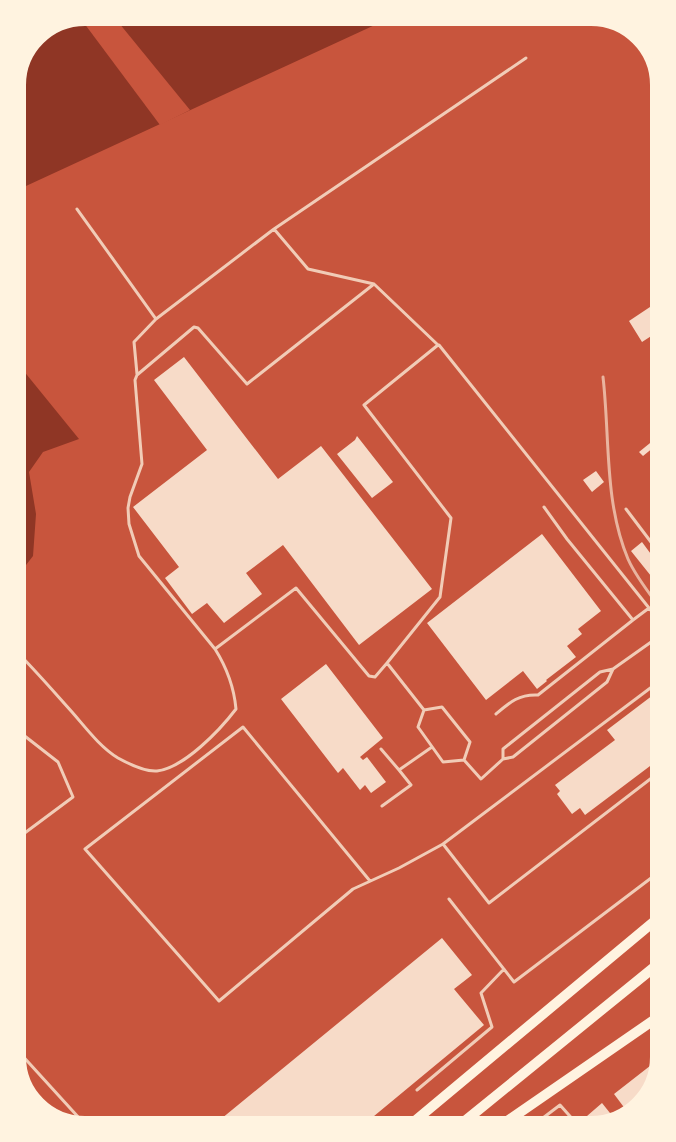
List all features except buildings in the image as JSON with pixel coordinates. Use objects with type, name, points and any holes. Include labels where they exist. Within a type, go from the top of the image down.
[{"type":"highway","points":[[416,1120],[654,921]]},
{"type":"highway","points":[[466,1120],[654,967]]},
{"type":"highway","points":[[509,1120],[654,1020]]},
{"type":"lane","points":[[22,658],[93,736],[118,758],[142,769],[157,771],[171,767],[202,747],[219,731],[236,709],[225,666],[215,649],[139,556],[129,524],[130,497],[142,464],[134,342],[156,319],[274,229],[526,58]]},
{"type":"lane","points":[[77,209],[156,319]]},
{"type":"lane","points":[[274,229],[308,269],[374,284],[438,345],[654,613]]},
{"type":"lane","points":[[137,375],[194,327],[198,328],[247,384],[374,284]]},
{"type":"lane","points":[[215,649],[296,588],[369,676],[375,677],[440,597],[452,518],[364,405],[438,345]]},
{"type":"lane","points":[[544,507],[633,620]]},
{"type":"lane","points":[[626,509],[654,546]]},
{"type":"lane","points":[[496,714],[512,700],[526,694],[538,695],[650,608]]},
{"type":"lane","points":[[503,759],[503,749],[600,672],[613,669],[654,640]]},
{"type":"lane","points":[[387,663],[424,710]]},
{"type":"lane","points":[[464,759],[481,779],[503,759],[513,757],[607,682],[613,669]]},
{"type":"lane","points":[[370,881],[243,726],[85,849],[219,1001],[353,889],[370,881],[443,844],[654,685]]},
{"type":"lane","points":[[424,710],[442,707],[470,742],[464,759]]},
{"type":"lane","points":[[424,710],[418,727],[443,762],[464,759]]},
{"type":"lane","points":[[22,734],[58,762],[73,797],[22,835]]},
{"type":"lane","points":[[399,770],[432,747]]},
{"type":"lane","points":[[381,749],[411,785],[382,806]]},
{"type":"lane","points":[[443,844],[489,903],[654,776]]},
{"type":"lane","points":[[449,899],[514,982],[654,876]]},
{"type":"lane","points":[[417,1090],[492,1027],[481,993],[504,969]]},
{"type":"lane","points":[[22,1055],[80,1119]]},
{"type":"lane","points":[[540,1120],[560,1105],[573,1120]]},
{"type":"shaded area","points":[[86,22],[380,23],[23,187],[25,69],[27,61],[41,41],[61,27]]},
{"type":"shaded area","points":[[23,370],[79,439],[43,452],[29,472],[36,514],[33,556],[22,570]]},
{"type":"pier","points":[[84,22],[118,22],[190,110],[160,125]]},
{"type":"railway","points":[[603,377],[611,492],[620,537],[635,572],[654,600]]}]
